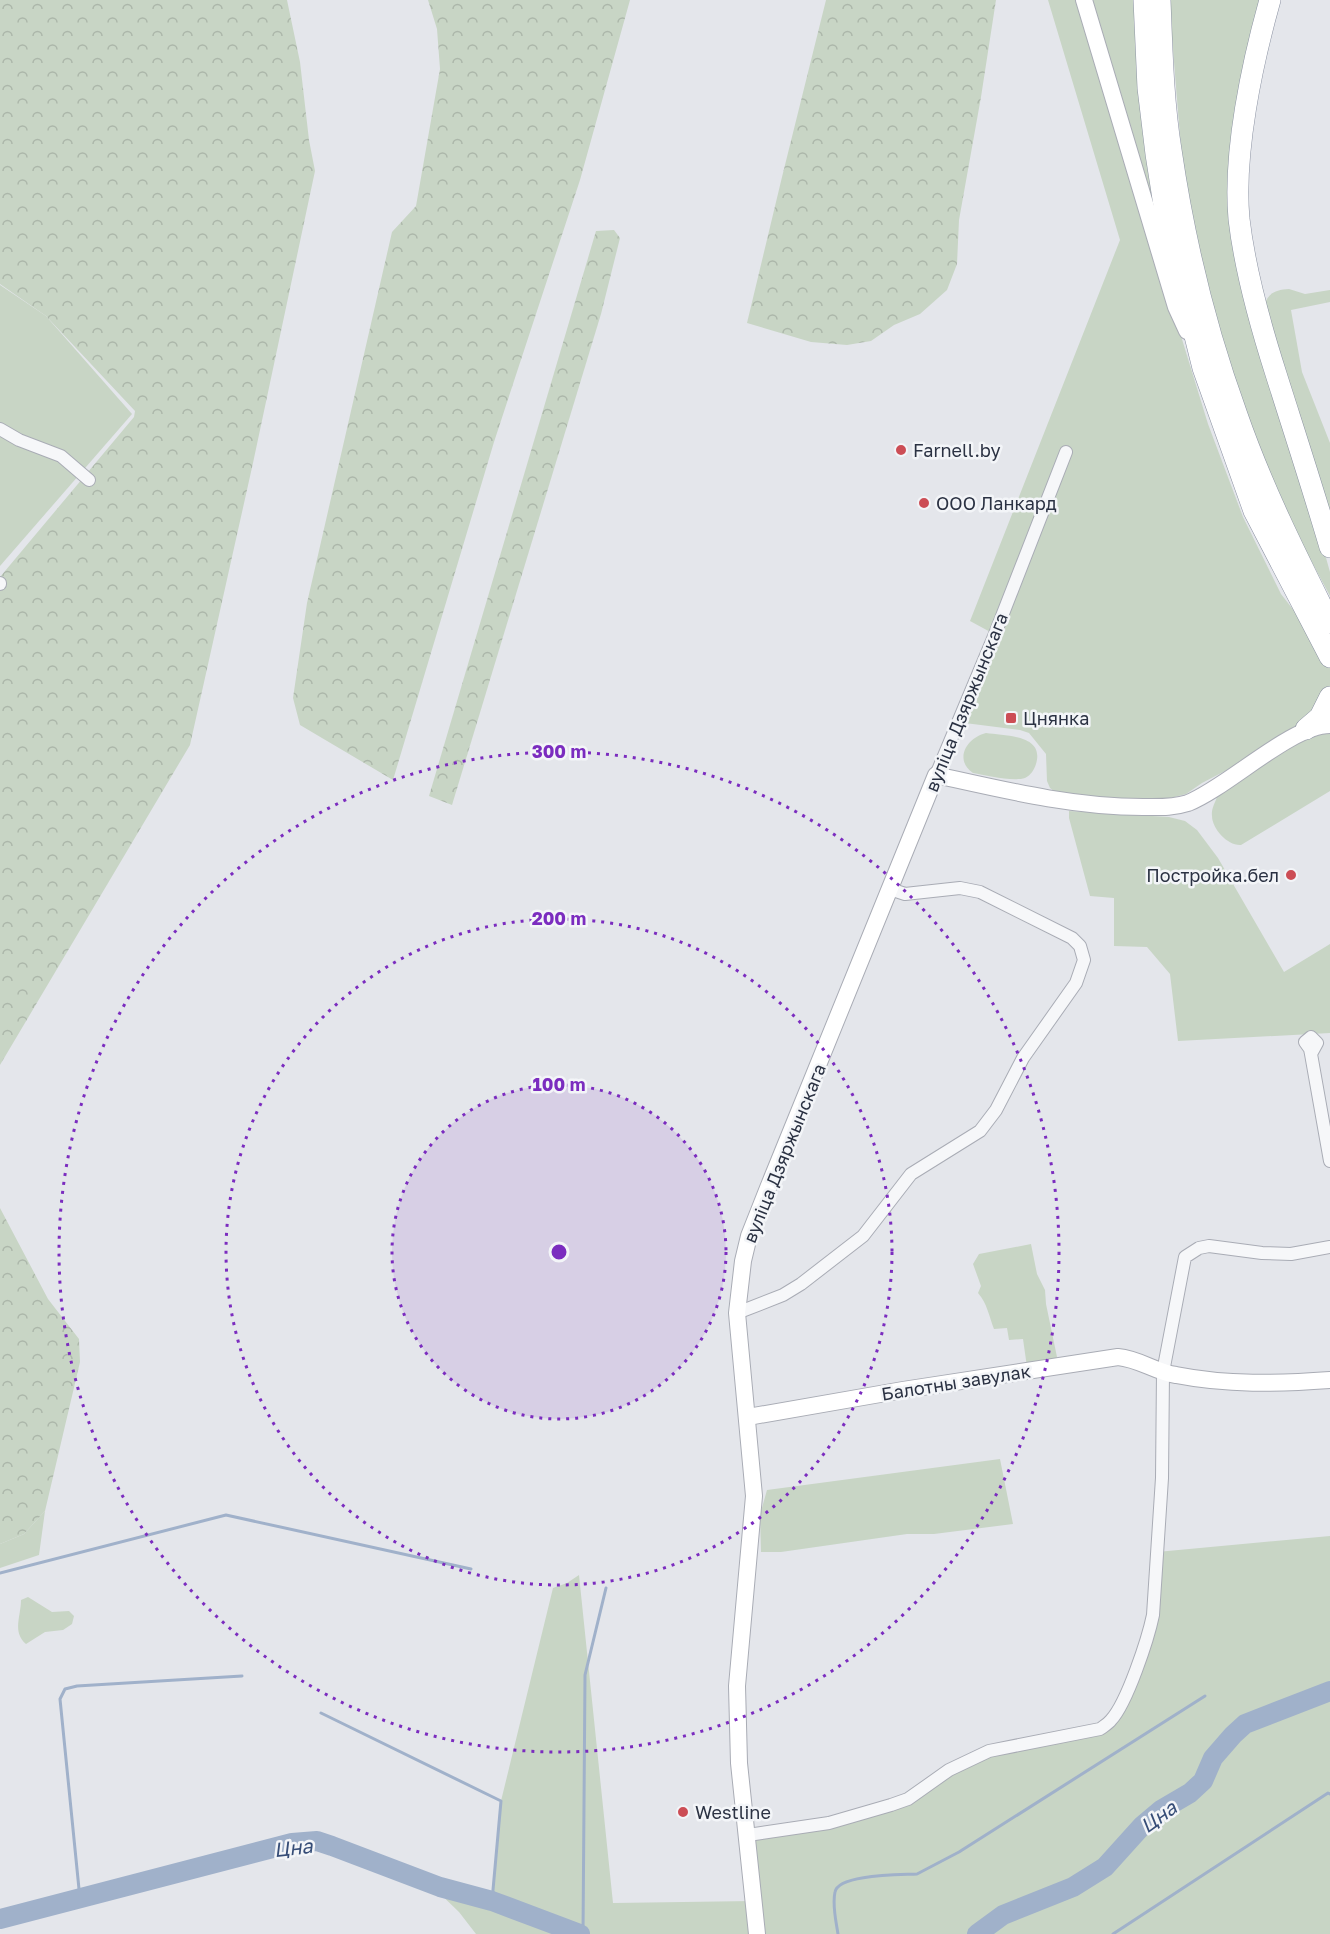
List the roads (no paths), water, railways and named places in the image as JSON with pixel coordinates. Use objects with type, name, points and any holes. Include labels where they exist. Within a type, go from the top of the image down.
[{"type":"highway","points":[[1144,0],[1148,88],[1167,224],[1203,368],[1254,511],[1330,657]]},
{"type":"highway","points":[[1160,0],[1170,150],[1213,340],[1237,416],[1268,494],[1330,623]]},
{"type":"highway","points":[[1270,0],[1251,82],[1240,156],[1239,219],[1246,259],[1267,344],[1330,547]]},
{"type":"highway","points":[[1306,729],[1320,717],[1330,697]]},
{"type":"main road","points":[[1084,0],[1176,307],[1203,368]]},
{"type":"main road","points":[[936,776],[1022,794],[1077,802],[1120,807],[1169,807],[1187,803],[1215,788],[1306,729],[1330,725]]},
{"type":"main road","name":"вуліца Дзяржынскага","points":[[757,1934],[739,1763],[736,1701],[754,1496],[737,1313],[743,1261],[749,1236],[936,776]]},
{"type":"main road","name":"Балотны завулак","points":[[748,1418],[1105,1358],[1128,1358],[1148,1364],[1163,1372],[1235,1383],[1330,1380]]},
{"type":"street","points":[[0,429],[19,440],[61,456],[89,480]]},
{"type":"street","name":"вуліца Дзяржынскага","points":[[936,776],[995,634],[1066,452]]},
{"type":"street","points":[[737,1313],[783,1295],[843,1252],[872,1226],[911,1174],[980,1131],[996,1110],[1023,1058],[1081,973],[1083,952],[1072,938],[980,892],[960,888],[905,894],[890,889]]},
{"type":"street","points":[[1311,1054],[1330,1161]]},
{"type":"street","points":[[748,1835],[829,1823],[908,1799],[950,1770],[988,1751],[1100,1729],[1110,1722],[1119,1710],[1149,1636],[1153,1615],[1162,1478],[1163,1372],[1185,1257],[1199,1248],[1209,1246],[1262,1253],[1291,1254],[1330,1247]]},
{"type":"waterway","points":[[0,1573],[226,1515],[471,1569]]},
{"type":"waterway","points":[[583,1934],[585,1675],[606,1588]]},
{"type":"waterway","points":[[80,1899],[60,1699],[65,1689],[77,1686],[242,1676]]},
{"type":"waterway","name":"Цна","points":[[977,1934],[1003,1915],[1073,1887],[1105,1867],[1142,1826],[1161,1810],[1190,1793],[1203,1781],[1213,1758],[1245,1724],[1330,1691]]},
{"type":"waterway","points":[[838,1934],[834,1902],[835,1892],[839,1886],[858,1879],[917,1874],[959,1852],[1205,1696]]},
{"type":"waterway","points":[[321,1713],[501,1801],[492,1901]]},
{"type":"waterway","points":[[1113,1934],[1328,1793],[1330,1794]]},
{"type":"waterway","name":"Цна","points":[[0,1919],[292,1843],[317,1841],[440,1887],[492,1901],[580,1934]]},
{"type":"place","name":"Farnell.by","points":[[901,450]]},
{"type":"place","name":"ООО Ланкард","points":[[924,503]]},
{"type":"place","name":"Цнянка","points":[[1011,718]]},
{"type":"place","name":"Постройка.бел","points":[[1291,875]]},
{"type":"place","name":"Westline","points":[[683,1812]]}]
